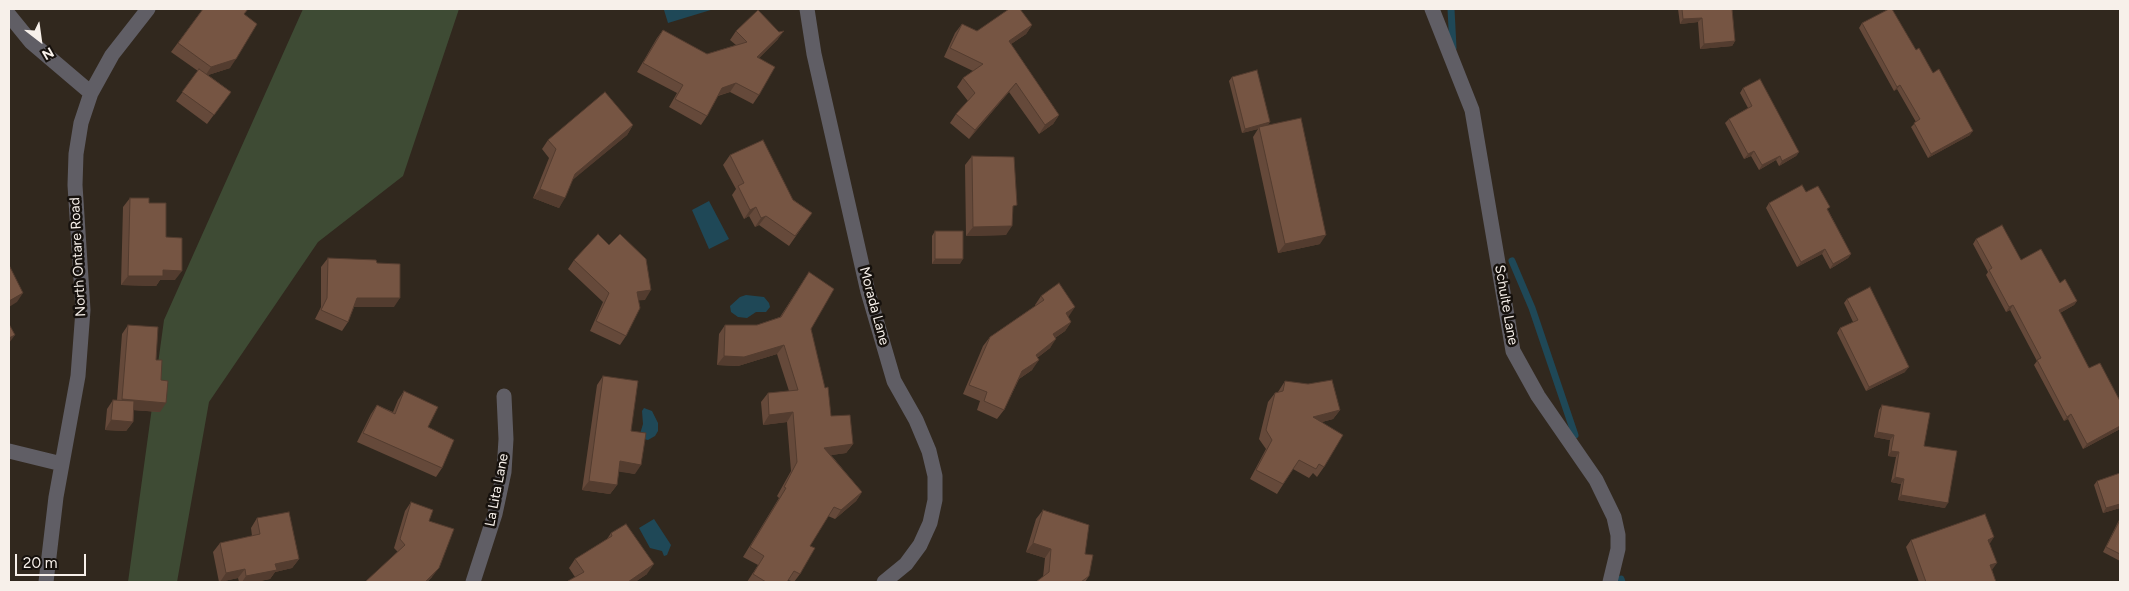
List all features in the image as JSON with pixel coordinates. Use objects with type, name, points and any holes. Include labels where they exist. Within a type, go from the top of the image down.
[{"type":"street","name":"North Ontare Road","points":[[46,582],[62,464],[78,376],[83,310],[75,185],[76,154],[81,122],[91,93],[112,55],[148,9]]},
{"type":"street","name":"Morada Lane","points":[[807,9],[814,54],[868,292],[894,381],[916,420],[929,451],[935,476],[935,500],[930,523],[920,545],[906,564],[884,582]]},
{"type":"street","name":"Schulte Lane","points":[[1432,9],[1472,110],[1513,351],[1538,396],[1596,480],[1614,517],[1618,535],[1618,549],[1610,582]]},
{"type":"street","points":[[9,15],[31,42],[91,93]]},
{"type":"street","name":"La Lita Lane","points":[[474,582],[495,514],[504,472],[506,439],[504,396]]},
{"type":"street","points":[[9,451],[62,464]]},
{"type":"green space","points":[[303,9],[459,9],[403,176],[318,242],[209,402],[177,582],[128,582],[164,320]]},
{"type":"water","points":[[714,9],[668,23],[664,10]]},
{"type":"water","points":[[709,201],[729,239],[709,249],[692,210]]},
{"type":"water","points":[[746,295],[764,297],[770,307],[766,312],[756,312],[747,318],[738,317],[731,312],[730,306],[740,297]]},
{"type":"water","points":[[644,408],[652,411],[658,423],[658,431],[655,436],[648,440],[644,439],[640,434],[643,424],[642,411]]},
{"type":"water","points":[[654,519],[671,545],[667,555],[664,556],[662,551],[650,548],[639,528]]},
{"type":"building","points":[[203,9],[248,9],[244,14],[257,24],[236,59],[211,67],[178,43]]},
{"type":"building","points":[[1009,9],[1020,9],[1032,25],[1009,41],[1059,115],[1045,125],[1016,83],[975,130],[956,114],[975,93],[963,78],[983,64],[950,48],[962,24],[977,31]]},
{"type":"building","points":[[1682,9],[1732,9],[1735,41],[1704,44],[1702,18],[1683,19]]},
{"type":"building","points":[[1892,9],[1916,50],[1919,48],[1933,73],[1939,69],[1973,131],[1931,154],[1914,123],[1920,119],[1900,85],[1897,87],[1862,23]]},
{"type":"building","points":[[758,10],[779,32],[784,31],[757,57],[775,67],[759,95],[736,83],[722,88],[707,116],[675,99],[683,85],[643,63],[663,30],[707,54],[747,42],[736,31]]},
{"type":"building","points":[[199,69],[231,92],[214,115],[182,92]]},
{"type":"building","points":[[1257,70],[1270,122],[1245,129],[1232,77]]},
{"type":"building","points":[[1760,79],[1799,152],[1782,161],[1780,156],[1762,165],[1754,151],[1748,154],[1729,119],[1752,106],[1743,88]]},
{"type":"building","points":[[605,92],[633,125],[575,174],[565,198],[540,189],[556,149],[548,140]]},
{"type":"building","points":[[1301,118],[1326,235],[1285,244],[1259,127]]},
{"type":"building","points":[[763,140],[793,200],[812,213],[795,236],[766,216],[761,218],[756,207],[750,210],[738,186],[744,183],[730,155]]},
{"type":"building","points":[[972,156],[1014,157],[1017,205],[1013,206],[1012,226],[973,227]]},
{"type":"building","points":[[1802,185],[1806,192],[1818,186],[1830,207],[1827,209],[1851,254],[1833,264],[1825,249],[1801,262],[1769,203]]},
{"type":"building","points":[[130,198],[149,198],[149,203],[166,203],[166,237],[182,238],[182,271],[163,270],[163,276],[128,276]]},
{"type":"building","points":[[2002,225],[2021,260],[2041,249],[2060,283],[2065,279],[2077,301],[2059,310],[2089,368],[2100,363],[2120,401],[2120,426],[2087,444],[2071,414],[2067,417],[2037,360],[2041,358],[2013,305],[2009,307],[1989,270],[1992,268],[1976,239]]},
{"type":"building","points":[[935,231],[963,231],[963,259],[935,259]]},
{"type":"building","points":[[598,234],[609,245],[620,234],[646,259],[651,290],[637,292],[640,308],[626,336],[596,321],[609,293],[574,260]]},
{"type":"building","points":[[328,258],[376,260],[377,263],[400,264],[400,298],[357,298],[348,322],[321,310],[327,298]]},
{"type":"building","points":[[9,265],[23,293],[9,301]]},
{"type":"building","points":[[809,272],[834,289],[811,329],[825,388],[828,387],[831,416],[850,415],[853,444],[824,448],[862,492],[841,510],[834,507],[810,546],[815,548],[800,574],[794,571],[787,582],[766,582],[753,574],[764,556],[750,547],[786,488],[784,487],[797,462],[793,412],[769,415],[768,393],[798,390],[784,345],[744,357],[724,356],[725,325],[757,325],[781,317]]},
{"type":"building","points":[[1059,283],[1075,307],[1066,313],[1071,322],[1053,334],[1056,339],[1036,355],[1039,360],[1022,371],[1004,410],[984,401],[987,392],[969,385],[990,337],[1044,300],[1041,296]]},
{"type":"building","points":[[1870,287],[1909,367],[1869,387],[1840,328],[1858,320],[1847,299]]},
{"type":"building","points":[[9,324],[15,335],[9,338]]},
{"type":"building","points":[[128,325],[158,327],[156,360],[162,360],[161,380],[168,381],[166,403],[122,399]]},
{"type":"building","points":[[603,376],[638,381],[631,431],[646,433],[641,465],[620,461],[617,485],[589,481]]},
{"type":"building","points":[[1332,380],[1340,410],[1313,417],[1343,435],[1324,467],[1319,464],[1316,469],[1299,460],[1283,484],[1256,470],[1272,440],[1266,430],[1275,393],[1283,391],[1285,381],[1308,384]]},
{"type":"building","points":[[404,391],[438,407],[428,427],[454,440],[442,468],[363,433],[377,405],[395,414]]},
{"type":"building","points":[[113,400],[134,401],[133,422],[111,420]]},
{"type":"building","points":[[1882,405],[1930,413],[1924,446],[1957,451],[1948,503],[1901,495],[1904,479],[1895,477],[1899,452],[1891,451],[1894,435],[1877,432]]},
{"type":"building","points":[[2120,473],[2120,504],[2106,508],[2097,481]]},
{"type":"building","points":[[411,502],[433,510],[429,521],[454,529],[439,568],[427,582],[365,582],[405,545],[400,539]]},
{"type":"building","points":[[1043,510],[1089,525],[1085,554],[1093,555],[1089,576],[1081,582],[1036,582],[1049,572],[1051,549],[1033,543]]},
{"type":"building","points":[[289,512],[299,559],[275,564],[277,570],[246,576],[245,569],[226,573],[220,543],[260,534],[257,518]]},
{"type":"building","points":[[1985,514],[1994,537],[1988,540],[1997,563],[1990,565],[1996,582],[1926,582],[1911,540]]},
{"type":"building","points":[[2120,520],[2120,554],[2106,547]]},
{"type":"building","points":[[626,524],[654,564],[628,582],[568,581],[584,572],[575,559],[612,536],[611,533]]},
{"type":"waterway","points":[[1451,9],[1453,48]]},
{"type":"waterway","points":[[1512,261],[1532,308],[1575,435]]}]
